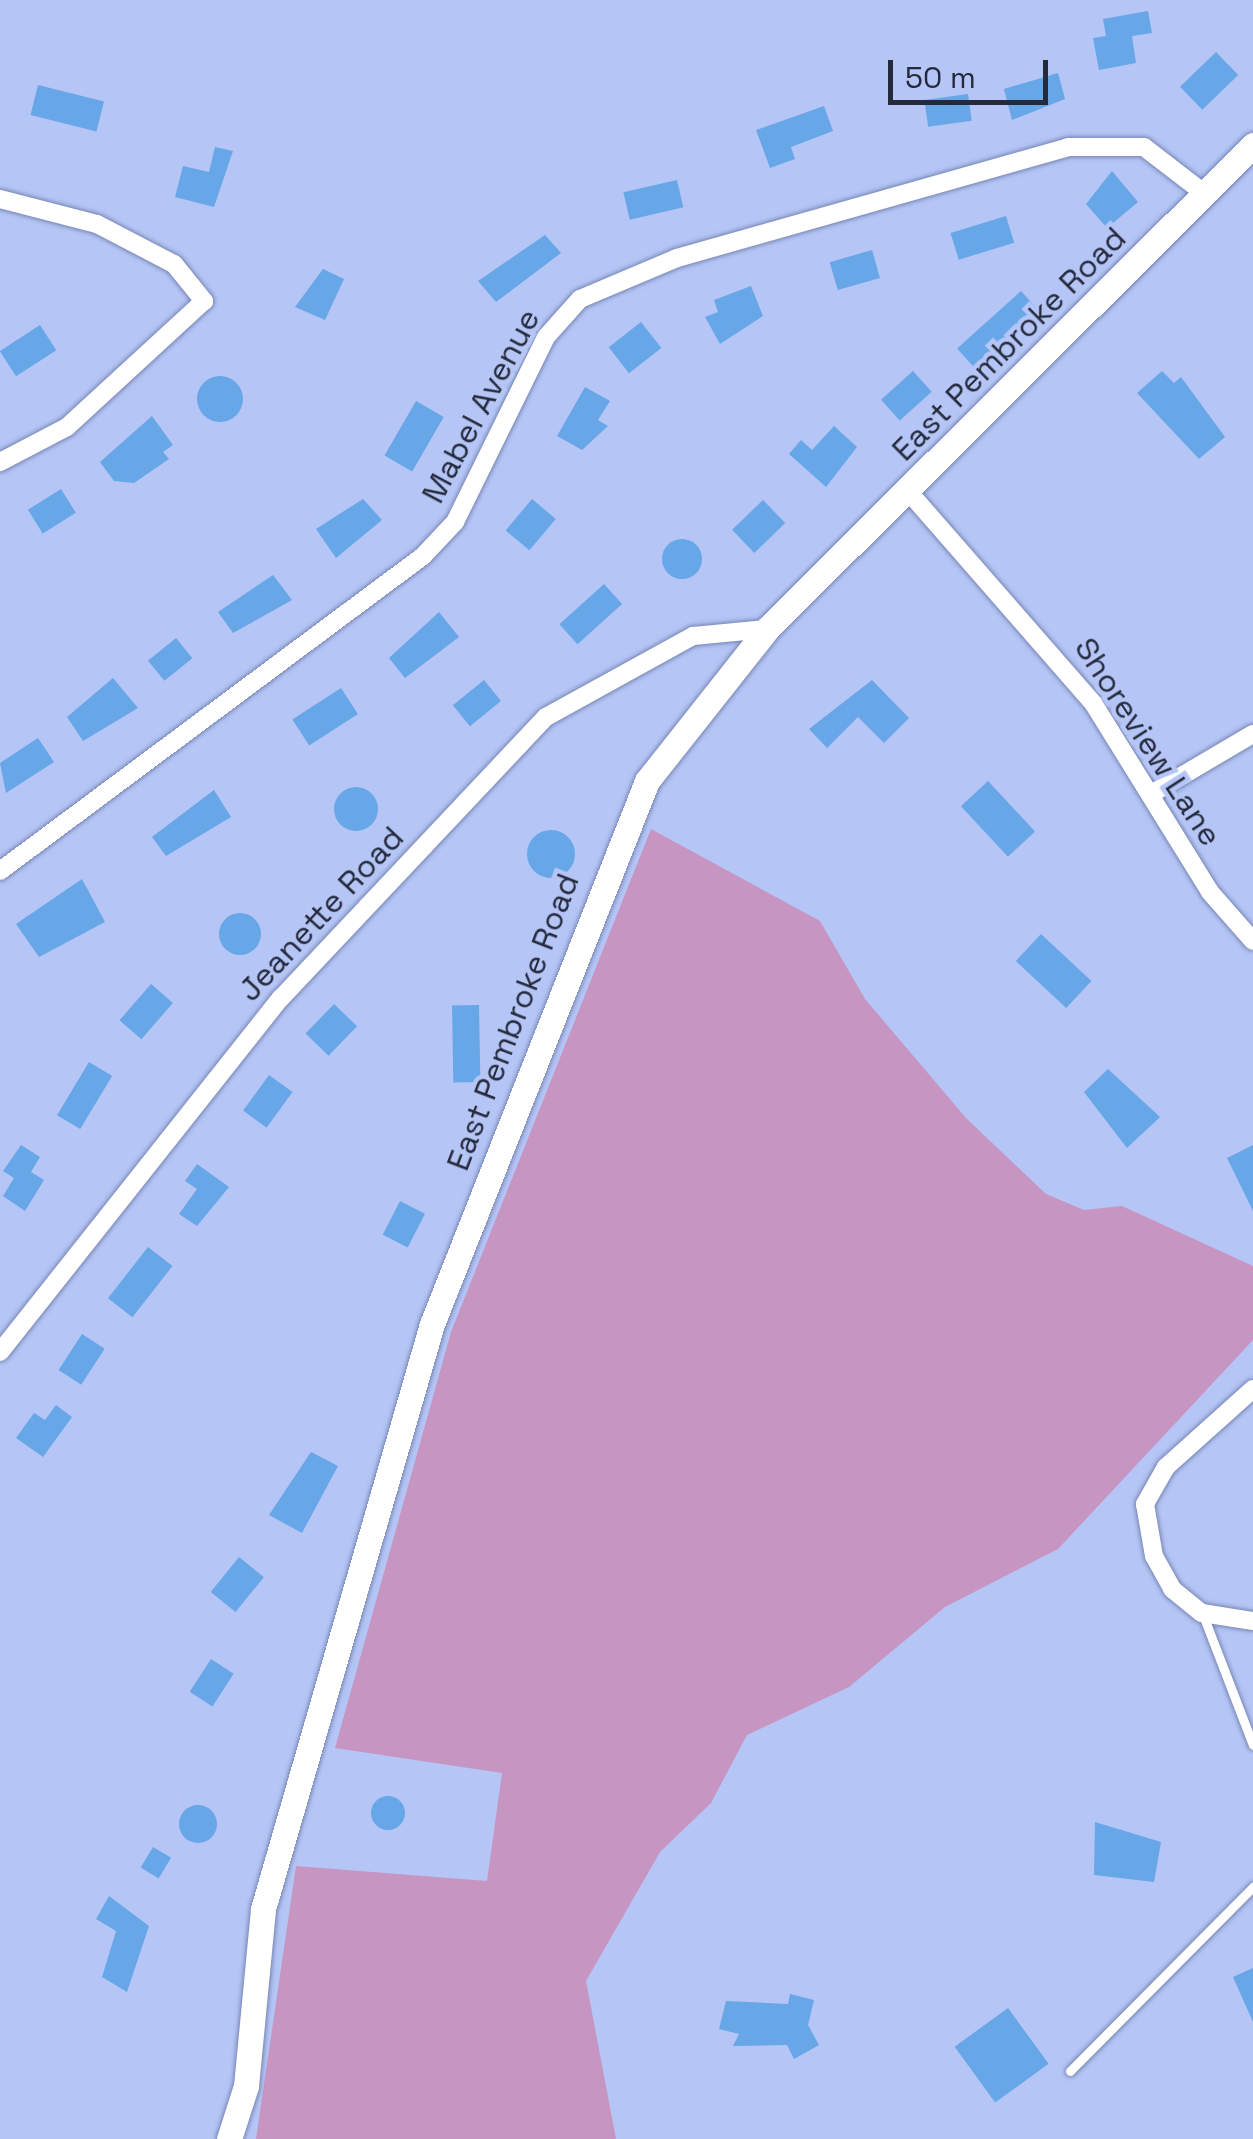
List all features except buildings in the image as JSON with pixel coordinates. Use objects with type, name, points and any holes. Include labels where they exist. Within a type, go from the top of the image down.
[{"type":"street","name":"East Pembroke Road","points":[[229,2139],[246,2086],[263,1908],[432,1324],[647,782],[767,629],[1253,145]]},
{"type":"street","name":"Mabel Avenue","points":[[0,871],[422,556],[455,522],[546,337],[580,299],[677,258],[1068,147],[1144,147],[1204,193]]},
{"type":"street","points":[[0,199],[97,224],[174,264],[204,301],[67,426],[0,462]]},
{"type":"street","name":"Shoreview Lane","points":[[908,491],[1035,629],[1151,794],[1210,892],[1253,940]]},
{"type":"street","name":"Jeanette Road","points":[[0,1352],[281,998],[546,717],[693,636],[767,629]]},
{"type":"street","points":[[1151,794],[1253,734]]},
{"type":"street","points":[[1253,1389],[1166,1467],[1145,1504],[1154,1556],[1172,1589],[1202,1613],[1253,1622]]},
{"type":"lane","points":[[1202,1613],[1253,1745]]},
{"type":"lane","points":[[1070,2071],[1253,1888]]},
{"type":"shaded area","points":[[651,829],[820,921],[865,999],[966,1118],[1046,1194],[1084,1210],[1122,1206],[1253,1266],[1253,1340],[1058,1549],[945,1607],[849,1687],[747,1735],[711,1803],[660,1852],[586,1981],[616,2139],[256,2139],[296,1866],[487,1881],[502,1773],[335,1748],[451,1332]]}]
